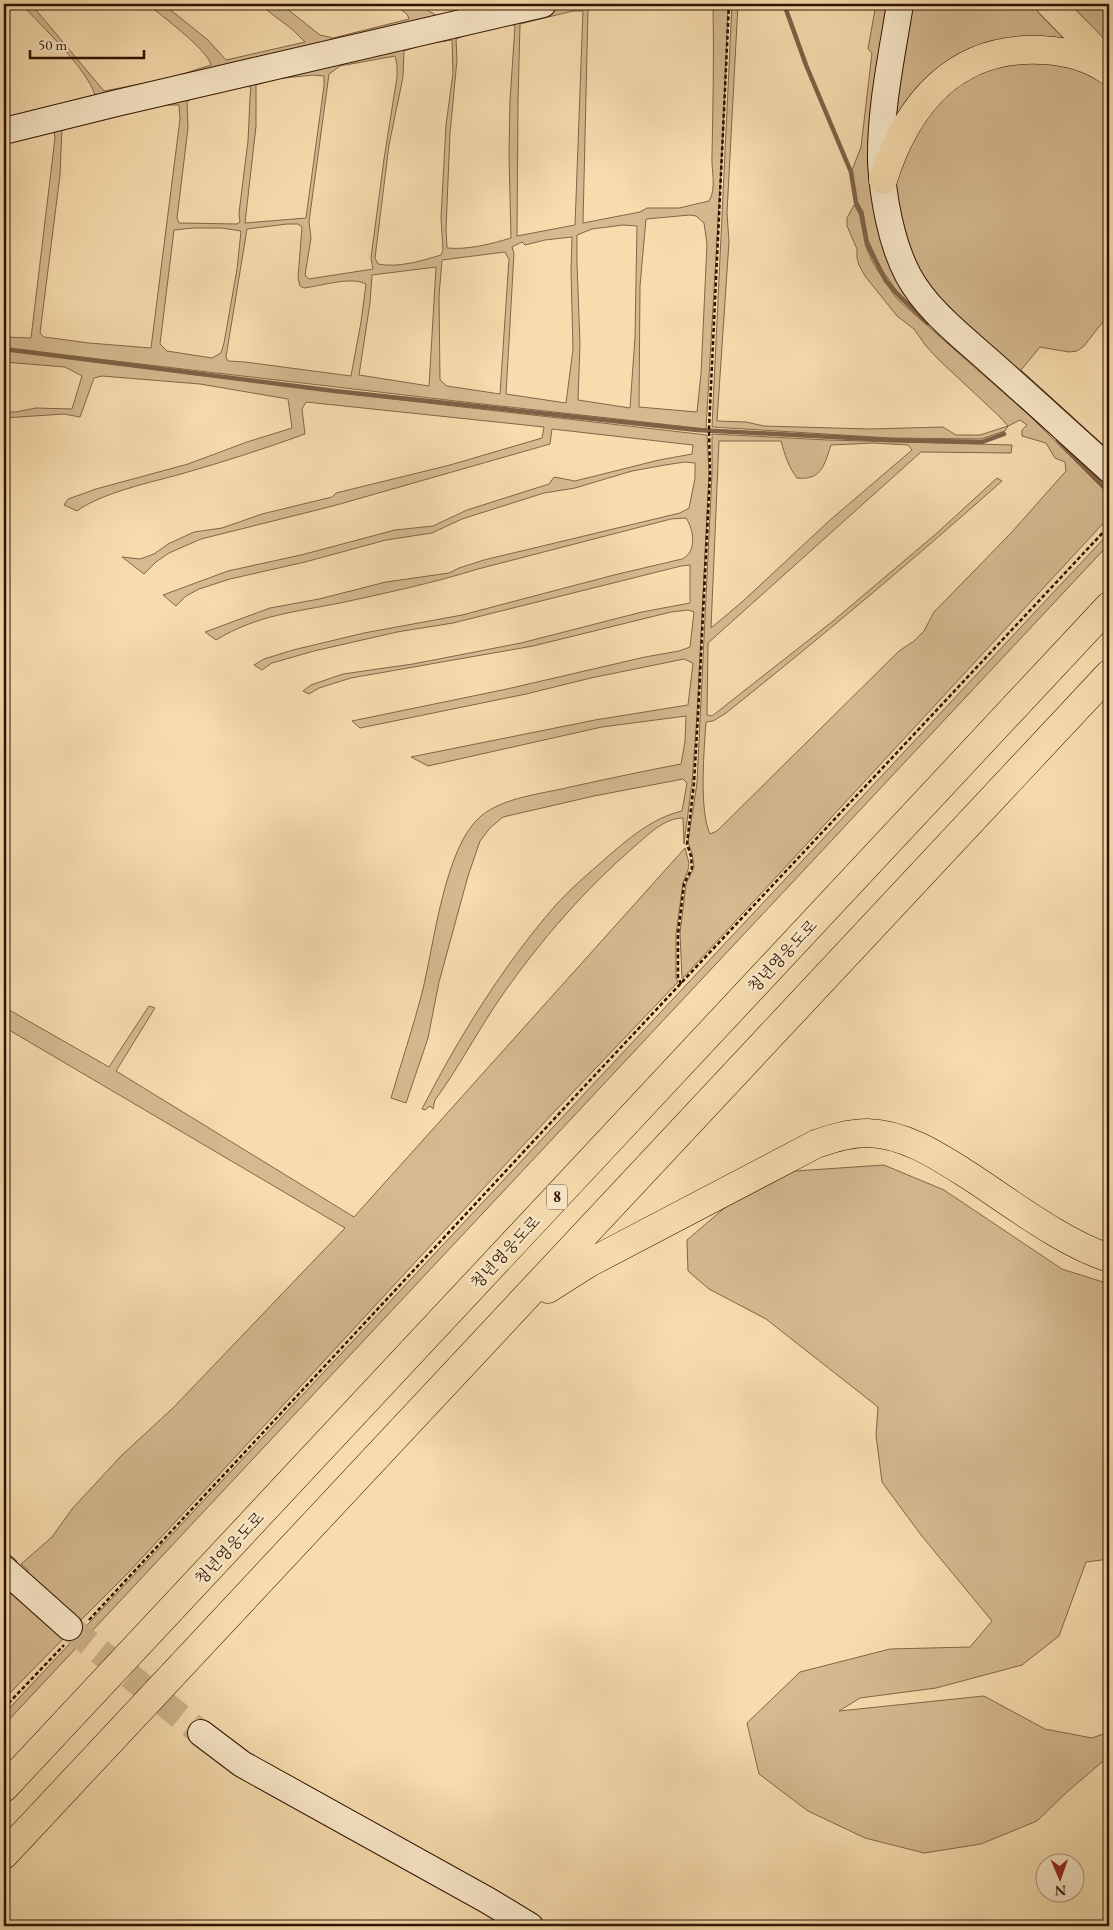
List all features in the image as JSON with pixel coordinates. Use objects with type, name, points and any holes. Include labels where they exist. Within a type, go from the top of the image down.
[{"type":"highway","points":[[1050,4],[1109,64]]},
{"type":"highway","points":[[882,180],[892,152],[910,118],[934,88],[970,63],[1007,51],[1022,49],[1049,50],[1080,55],[1109,71]]},
{"type":"highway","name":"청년영웅도로","points":[[4,1788],[1109,606]]},
{"type":"highway","points":[[4,1856],[1109,674]]},
{"type":"highway","points":[[503,1323],[561,1279],[589,1263],[816,1144],[842,1135],[868,1133],[894,1137],[920,1146],[1075,1244],[1109,1258]]},
{"type":"street","points":[[4,131],[543,4]]},
{"type":"street","points":[[900,4],[886,99],[881,160],[882,180],[888,214],[897,247],[908,274],[916,289],[946,322],[1109,469]]},
{"type":"street","points":[[4,1569],[73,1631]]},
{"type":"street","points":[[201,1733],[242,1764],[517,1918]]},
{"type":"path","points":[[681,984],[678,977],[678,934],[684,884],[692,868],[687,844],[694,783],[699,695],[710,474],[709,428],[729,4]]},
{"type":"path","points":[[4,1708],[73,1631],[191,1511],[581,1090],[1109,526]]},
{"type":"shaded area","points":[[21,4],[31,4],[104,91],[167,79],[211,65],[202,51],[193,42],[147,4],[163,4],[208,40],[226,60],[305,42],[293,30],[259,4],[281,4],[320,35],[333,38],[409,19],[407,14],[393,4],[418,4],[437,16],[491,4],[526,4],[4,127],[4,118],[95,95],[74,61]]},
{"type":"shaded area","points":[[556,4],[607,4],[588,9],[583,223],[640,212],[647,208],[679,208],[709,201],[713,190],[713,4],[728,4],[723,134],[706,429],[4,348],[4,337],[31,338],[55,138],[54,130]],"holes":[[[573,11],[583,11],[575,225],[517,236],[520,24]],[[511,24],[515,26],[510,100],[511,238],[479,246],[447,248],[450,133],[457,60],[456,39],[474,32]],[[452,40],[453,73],[446,125],[441,218],[443,250],[441,255],[426,260],[386,265],[378,264],[375,258],[389,145],[403,77],[404,51],[421,45]],[[395,56],[397,77],[371,258],[373,269],[309,279],[305,275],[311,238],[309,222],[329,74],[340,66]],[[313,75],[324,76],[306,218],[245,223],[256,126],[256,85],[275,79]],[[244,86],[251,87],[248,141],[239,213],[240,222],[237,224],[179,223],[177,218],[188,128],[187,102],[197,95]],[[165,105],[179,105],[180,119],[151,348],[44,337],[40,333],[60,175],[62,128]],[[696,216],[704,223],[707,244],[701,374],[697,412],[639,407],[640,286],[646,219]],[[287,224],[298,224],[302,227],[298,278],[300,286],[304,288],[344,281],[366,284],[351,376],[228,361],[226,357],[247,229]],[[623,225],[637,226],[635,337],[630,408],[578,400],[580,344],[577,235],[592,229]],[[222,228],[241,231],[237,269],[221,353],[212,358],[167,351],[160,344],[174,230]],[[572,237],[573,349],[566,403],[506,394],[514,253],[512,247],[522,242],[525,245],[545,240]],[[505,252],[509,259],[500,394],[447,386],[440,380],[439,296],[442,260]],[[436,267],[429,386],[359,375],[370,303],[372,275]]]},
{"type":"shaded area","points":[[732,4],[738,4],[727,213],[729,242],[717,421],[746,422],[764,426],[870,429],[943,427],[956,435],[980,435],[1008,426],[1005,431],[981,439],[890,438],[712,427]]},
{"type":"shaded area","points":[[876,4],[895,4],[889,249],[1109,481],[1109,489],[1030,409],[950,337],[916,310],[896,290],[882,270],[868,240],[863,211],[856,200],[852,170],[861,147],[872,53],[868,49]]},
{"type":"shaded area","points":[[907,4],[1038,4],[1079,45],[1013,43],[895,133],[901,45]]},
{"type":"shaded area","points":[[1058,4],[1109,4],[1109,27],[1106,29],[1109,34],[1109,55]]},
{"type":"shaded area","points":[[1024,56],[1109,78],[1109,314],[1084,346],[1077,351],[1069,352],[1040,347],[1021,370],[1109,450],[1109,463],[926,293],[895,207],[895,167],[948,86]]},
{"type":"shaded area","points":[[854,205],[860,215],[866,247],[874,265],[897,299],[1030,416],[1109,493],[1109,517],[682,979],[680,933],[686,884],[694,867],[688,842],[697,783],[712,473],[712,434],[828,440],[1012,445],[1011,453],[921,452],[708,643],[707,715],[712,716],[833,621],[937,533],[997,478],[1002,481],[900,570],[726,713],[713,721],[706,722],[703,796],[704,810],[710,834],[717,831],[899,651],[914,641],[924,631],[934,612],[1011,533],[1066,471],[1065,462],[1055,458],[1046,443],[1022,436],[1022,430],[1027,425],[1020,420],[1008,426],[938,359],[914,329],[897,316],[865,276],[859,265],[857,249],[847,226],[847,218]],"holes":[[[719,441],[781,441],[785,456],[797,478],[812,477],[817,474],[824,464],[831,445],[873,443],[908,445],[912,450],[829,521],[742,602],[711,628]]]},
{"type":"shaded area","points":[[4,350],[349,394],[707,435],[709,473],[697,715],[692,783],[684,844],[683,818],[663,824],[617,862],[581,897],[548,935],[503,994],[435,1100],[433,1109],[430,1106],[425,1110],[422,1109],[466,1029],[517,953],[555,906],[623,844],[651,824],[682,811],[687,783],[683,779],[594,796],[503,817],[490,828],[480,841],[468,876],[439,982],[428,1038],[406,1103],[391,1098],[422,993],[449,873],[468,831],[481,816],[512,800],[681,764],[685,741],[686,716],[602,727],[428,766],[411,757],[595,720],[688,705],[693,663],[684,659],[360,728],[352,721],[679,651],[690,647],[694,612],[688,610],[671,612],[533,646],[351,678],[319,688],[309,694],[303,691],[311,685],[343,674],[413,664],[521,643],[642,612],[690,603],[690,565],[453,623],[397,632],[314,651],[272,663],[262,670],[254,665],[264,659],[293,650],[364,633],[462,615],[682,559],[687,556],[692,546],[693,540],[689,523],[686,518],[671,519],[427,583],[292,612],[246,625],[216,640],[205,632],[270,608],[319,599],[386,582],[449,573],[484,560],[680,513],[689,508],[695,478],[695,463],[685,462],[632,471],[575,488],[544,493],[462,519],[432,533],[386,540],[305,562],[230,579],[199,589],[186,596],[176,606],[163,595],[228,571],[301,555],[395,530],[433,526],[467,510],[549,484],[554,477],[575,481],[659,460],[692,454],[693,445],[552,429],[550,444],[333,506],[201,539],[169,553],[144,574],[122,557],[140,559],[154,554],[168,544],[194,532],[222,528],[262,514],[332,497],[336,493],[450,465],[542,438],[544,427],[306,402],[302,409],[305,434],[228,460],[113,493],[77,511],[64,505],[68,499],[96,489],[188,464],[292,428],[288,399],[200,384],[102,376],[94,378],[80,417],[64,414],[4,418],[4,412],[36,408],[72,409],[82,376],[65,367],[4,362]]},
{"type":"shaded area","points":[[1109,533],[1109,544],[4,1725],[4,1714]]},
{"type":"shaded area","points":[[685,848],[689,863],[683,883],[676,934],[676,978],[678,982],[554,1112],[129,1572],[78,1623],[4,1566],[4,1554],[27,1573],[28,1570],[21,1564],[52,1537],[72,1509],[121,1456],[173,1408],[345,1228],[4,1027],[4,1007],[109,1067],[149,1006],[155,1008],[116,1071],[354,1217]]},
{"type":"shaded area","points":[[884,1165],[944,1190],[1062,1269],[1109,1284],[1109,1559],[1086,1562],[1059,1636],[1022,1665],[936,1688],[860,1698],[839,1711],[984,1696],[1045,1729],[1092,1738],[1109,1732],[1109,1756],[1037,1821],[981,1844],[924,1853],[865,1838],[808,1811],[759,1774],[747,1723],[800,1672],[890,1649],[970,1647],[992,1621],[921,1535],[882,1482],[876,1435],[878,1407],[766,1319],[709,1289],[688,1271],[687,1240],[728,1205],[795,1171]]},
{"type":"shaded area","points":[[4,1582],[69,1633],[4,1699]]},
{"type":"waterway","points":[[784,4],[806,65],[851,172],[856,203],[861,213],[867,244],[886,281],[928,323]]},
{"type":"waterway","points":[[4,349],[335,391],[697,430],[890,440],[982,442],[1004,434]]},
{"type":"waterway","points":[[1058,440],[1108,491]]},
{"type":"waterway","points":[[4,1552],[15,1562]]},
{"type":"tunnel","points":[[69,1627],[201,1733]]}]
